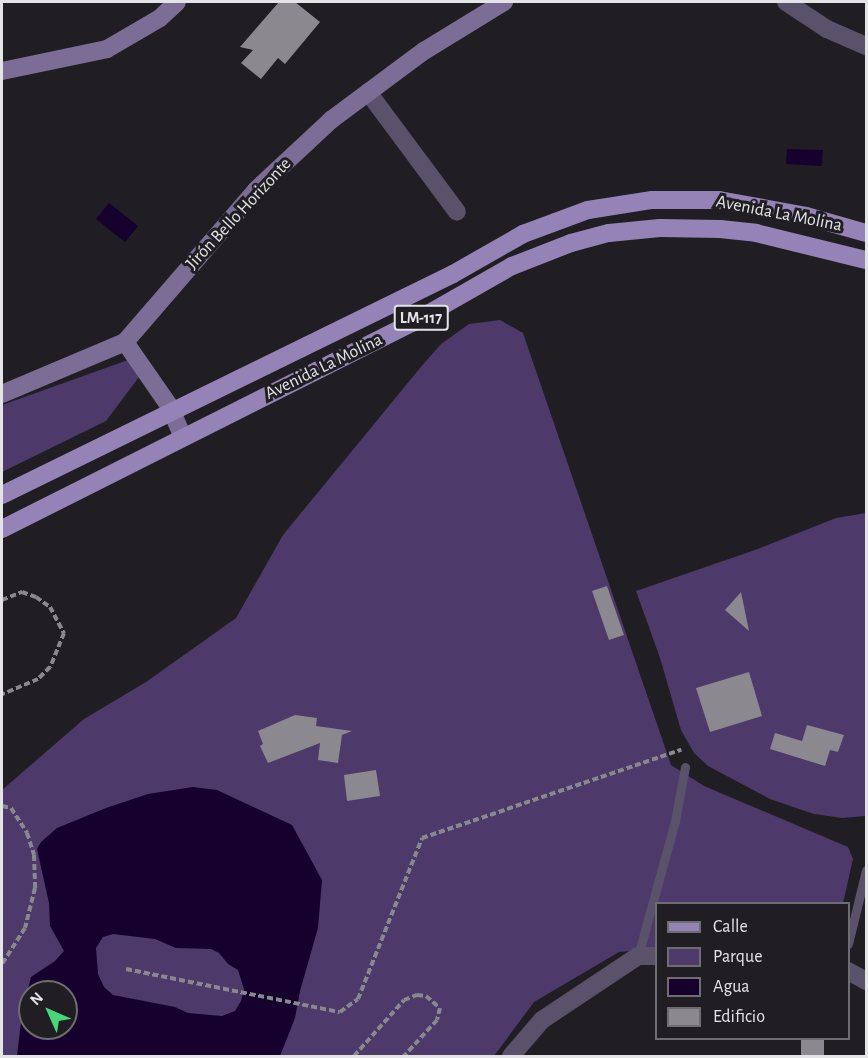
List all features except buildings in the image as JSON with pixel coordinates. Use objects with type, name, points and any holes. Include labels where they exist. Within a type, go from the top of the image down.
[{"type":"main road","name":"Avenida La Molina","points":[[2,495],[453,274],[523,234],[588,210],[652,200],[719,200],[806,216],[867,233]]},
{"type":"main road","name":"Avenida La Molina","points":[[2,529],[412,323],[512,266],[571,243],[609,234],[660,228],[720,229],[756,233],[867,260]]},
{"type":"street","points":[[5,67],[107,49],[160,18],[177,2]]},
{"type":"street","name":"Jirón Bello Horizonte","points":[[2,394],[125,342],[256,190],[331,120],[424,51],[504,2]]},
{"type":"street","points":[[786,2],[827,29],[867,46]]},
{"type":"street","points":[[368,92],[457,212]]},
{"type":"street","points":[[125,342],[172,411],[183,437]]},
{"type":"street","points":[[511,1056],[542,1020],[638,956],[655,956]]},
{"type":"street","points":[[850,972],[867,981]]},
{"type":"lane","points":[[638,956],[675,821],[685,767]]},
{"type":"lane","points":[[850,940],[867,870]]},
{"type":"path","points":[[2,600],[22,592],[36,597],[51,608],[64,633],[51,667],[38,679],[2,694]]},
{"type":"path","points":[[126,969],[301,1002],[340,1012],[358,999],[422,838],[681,750]]},
{"type":"path","points":[[2,806],[11,808],[27,833],[34,855],[35,888],[25,928],[2,964]]},
{"type":"path","points":[[354,1056],[404,1000],[417,995],[426,996],[440,1008],[437,1020],[404,1056]]},
{"type":"green space","points":[[500,320],[523,333],[671,765],[704,786],[848,847],[853,859],[843,902],[655,902],[655,949],[619,952],[534,1002],[494,1056],[2,1056],[2,790],[84,719],[146,682],[236,618],[283,535],[441,344],[469,324]]},
{"type":"green space","points":[[128,360],[139,377],[106,421],[2,472],[2,405]]},
{"type":"green space","points":[[866,513],[866,816],[842,818],[814,814],[770,799],[708,766],[694,753],[681,730],[660,658],[636,591],[755,550],[836,518]]},
{"type":"water","points":[[787,149],[823,150],[822,166],[786,164]]},
{"type":"water","points":[[109,203],[138,226],[125,242],[96,219]]},
{"type":"water","points":[[193,787],[217,790],[292,825],[322,880],[318,928],[300,991],[295,1018],[280,1056],[17,1056],[19,1040],[78,1040],[78,980],[30,980],[64,951],[50,926],[49,903],[37,849],[41,842],[57,828],[148,794]],"holes":[[[113,934],[155,939],[176,948],[211,949],[238,970],[244,989],[235,1011],[222,1016],[188,1013],[175,1007],[113,995],[104,987],[98,974],[96,948],[103,937]]]}]
